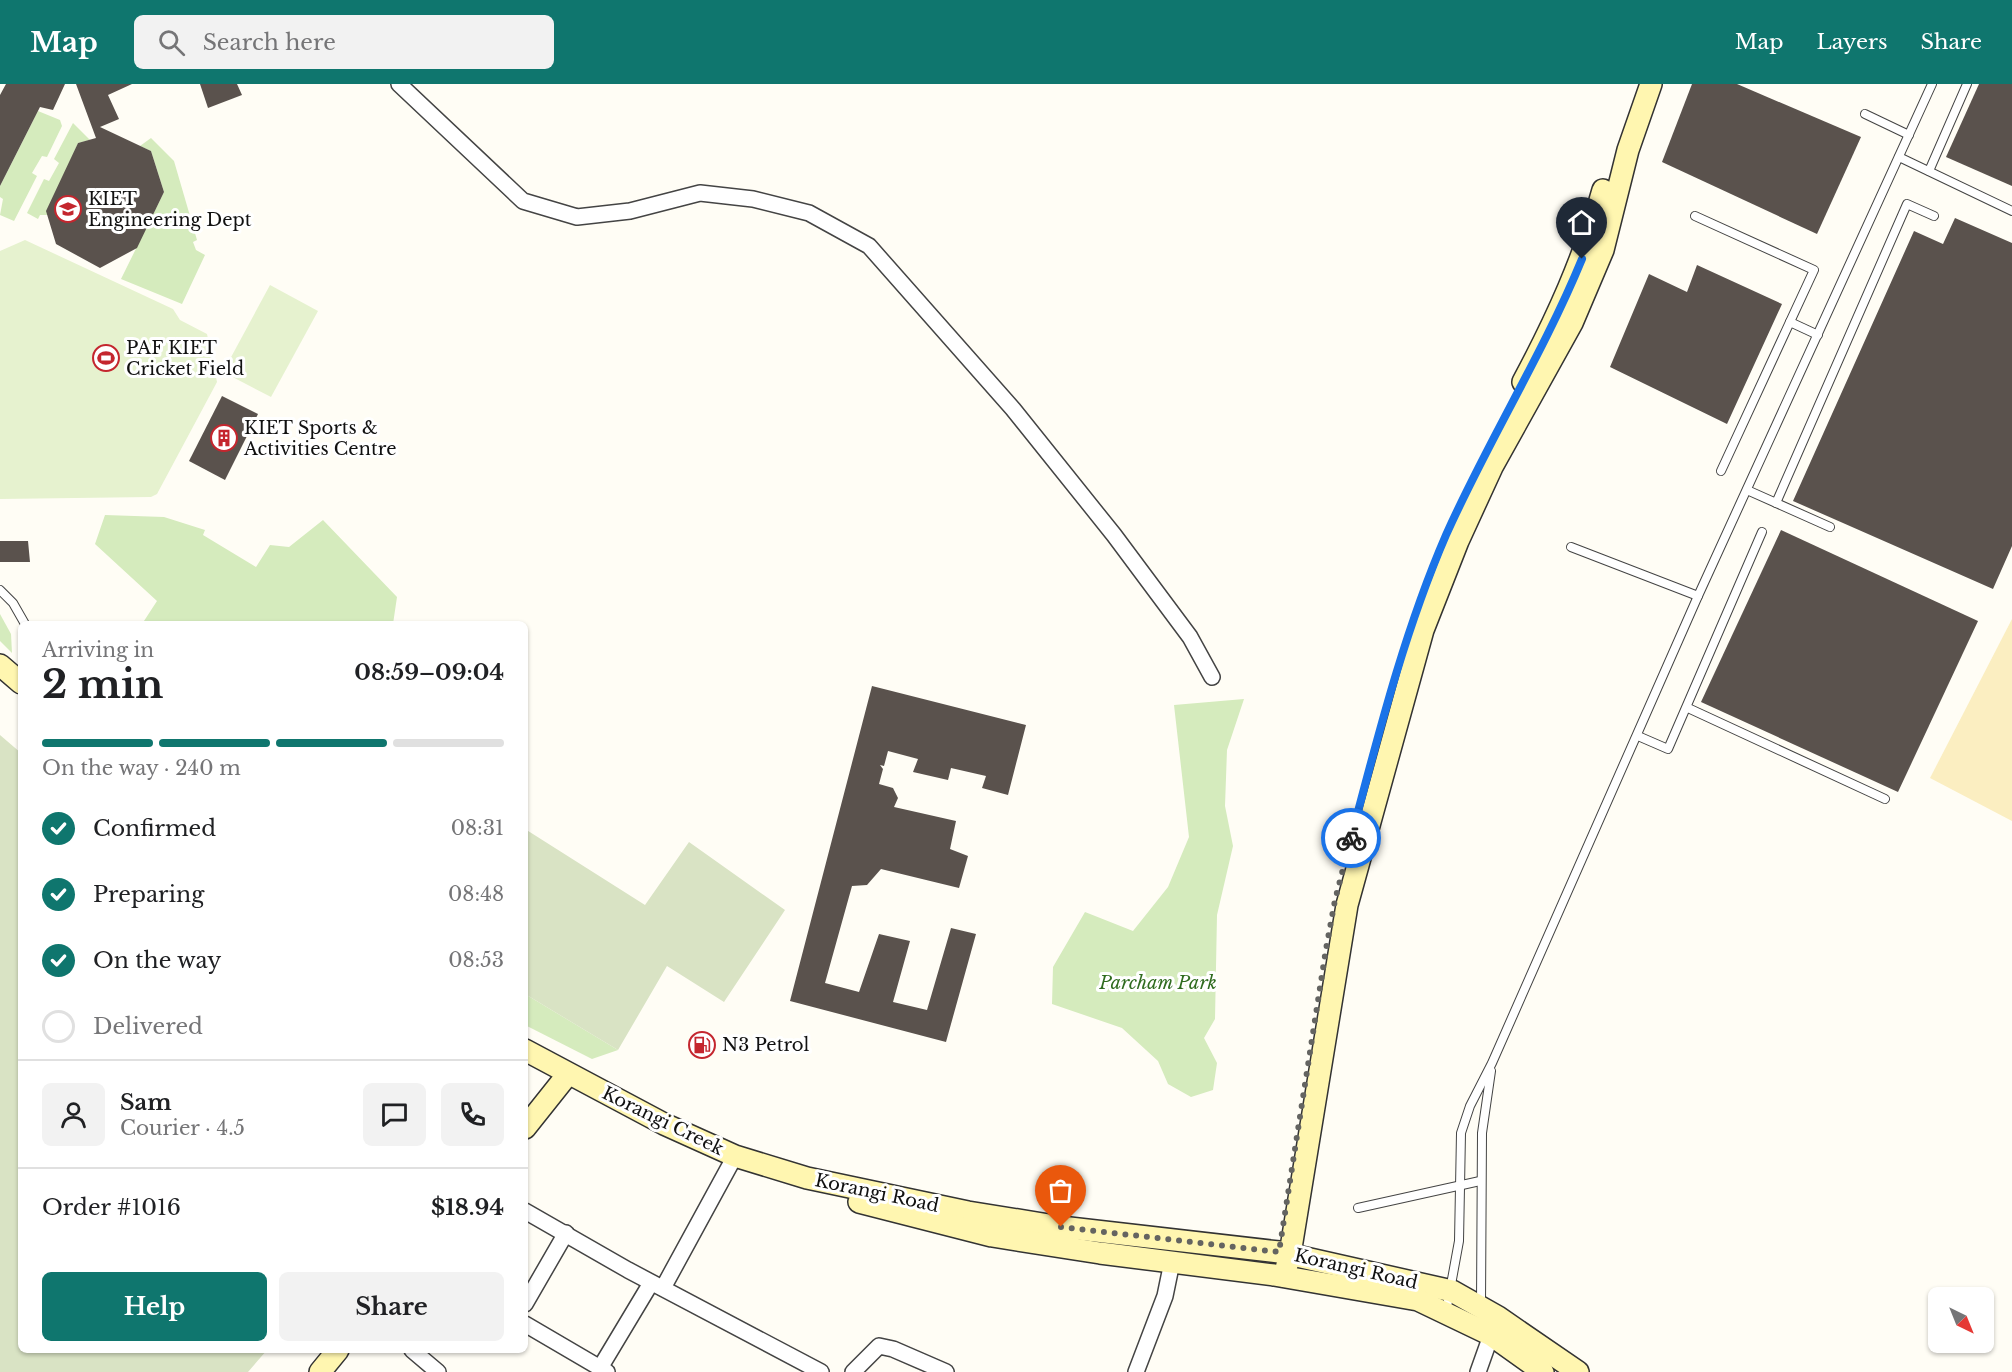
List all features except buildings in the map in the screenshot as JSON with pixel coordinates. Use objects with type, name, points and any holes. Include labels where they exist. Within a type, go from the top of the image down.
[{"type":"street","points":[[399,84],[523,201],[577,217],[630,211],[700,193],[753,199],[809,213],[869,246],[1035,436],[1190,637],[1212,677]]},
{"type":"street","points":[[1285,1253],[1335,900],[1411,625],[1445,538],[1481,459],[1558,316],[1590,239],[1616,144],[1637,84]]},
{"type":"street","points":[[1279,1276],[1347,905],[1423,630],[1458,541],[1492,467],[1572,323],[1599,260],[1628,150],[1651,84]]},
{"type":"street","points":[[0,665],[18,680]]},
{"type":"street","name":"Korangi Creek","points":[[528,1052],[664,1124],[735,1156],[807,1178]]},
{"type":"street","points":[[528,1124],[568,1074]]},
{"type":"street","points":[[528,1326],[604,1370],[735,1156]]},
{"type":"street","name":"Korangi Road","points":[[807,1178],[968,1212],[1061,1227],[1285,1253],[1452,1292],[1543,1372]]},
{"type":"street","name":"Korangi Road","points":[[807,1178],[856,1201],[992,1236],[1279,1276],[1418,1300],[1446,1313],[1487,1322],[1578,1372]]},
{"type":"street","points":[[528,1213],[657,1286],[821,1372]]},
{"type":"street","points":[[528,1299],[566,1233]]},
{"type":"street","points":[[1136,1372],[1165,1296],[1172,1262]]},
{"type":"street","points":[[1478,1372],[1487,1322]]},
{"type":"street","points":[[853,1372],[879,1346],[892,1349],[946,1372]]},
{"type":"street","points":[[320,1372],[336,1353]]},
{"type":"street","points":[[416,1353],[438,1372]]},
{"type":"lane","points":[[1446,1313],[1452,1292],[1459,1241],[1461,1133],[1470,1106],[1492,1063],[1698,596],[1932,84]]},
{"type":"lane","points":[[1929,171],[1967,84]]},
{"type":"lane","points":[[1865,114],[1909,135]]},
{"type":"lane","points":[[1899,157],[2012,211]]},
{"type":"lane","points":[[1776,502],[1906,204],[1934,216]]},
{"type":"lane","points":[[1695,216],[1814,270],[1721,471]]},
{"type":"lane","points":[[1790,322],[1818,335]]},
{"type":"lane","points":[[1747,490],[1830,527]]},
{"type":"lane","points":[[1638,736],[1668,749],[1688,708],[1762,532]]},
{"type":"lane","points":[[1572,547],[1698,596]]},
{"type":"lane","points":[[0,590],[13,603],[23,621]]},
{"type":"lane","points":[[1688,708],[1885,800]]},
{"type":"lane","points":[[1487,1322],[1480,1181],[1482,1133],[1492,1063]]},
{"type":"lane","points":[[1358,1208],[1480,1181]]},
{"type":"green space","points":[[38,111],[60,120],[62,126],[47,157],[42,156],[32,173],[37,176],[14,221],[0,215],[3,199],[0,197],[0,186]]},
{"type":"green space","points":[[73,123],[90,140],[78,143],[47,215],[40,215],[38,219],[27,213],[44,179],[49,181],[59,163],[54,159]]},
{"type":"green space","points":[[151,138],[174,161],[197,240],[193,242],[196,250],[205,255],[182,304],[121,279],[164,192],[151,151],[140,146]]},
{"type":"green space","name":"PAF KIET Cricket Field","points":[[25,240],[173,309],[180,320],[207,334],[217,382],[157,494],[151,497],[0,499],[0,251]]},
{"type":"green space","points":[[270,285],[318,311],[271,397],[223,372]]},
{"type":"green space","points":[[105,515],[164,517],[205,530],[203,535],[256,567],[270,545],[289,547],[323,520],[397,597],[393,621],[144,621],[157,601],[95,544]]},
{"type":"green space","points":[[0,614],[11,634],[12,653],[0,641]]},
{"type":"green space","name":"Parcham Park","points":[[1244,699],[1227,750],[1225,806],[1233,846],[1217,915],[1215,1019],[1204,1038],[1217,1063],[1213,1090],[1191,1097],[1168,1084],[1158,1061],[1122,1028],[1052,1004],[1053,967],[1085,912],[1133,931],[1168,887],[1189,837],[1174,705]]},
{"type":"green space","points":[[0,735],[18,750],[18,1353],[264,1353],[248,1372],[0,1372]]},
{"type":"green space","points":[[528,831],[645,905],[689,842],[785,910],[724,1002],[667,966],[618,1050],[528,996]]},
{"type":"green space","points":[[528,996],[618,1050],[592,1059],[528,1027]]},
{"type":"sand","points":[[2012,619],[2012,821],[1930,778]]},
{"type":"way so far","points":[[1061,1227],[1279,1252],[1326,949],[1335,900],[1351,838]]},
{"type":"place","name":"KIET Engineering Dept","points":[[68,209]]},
{"type":"place","name":"PAF KIET Cricket Field","points":[[106,358]]},
{"type":"place","name":"KIET Sports & Activities Centre","points":[[224,438]]},
{"type":"place","name":"N3 Petrol","points":[[702,1045]]},
{"type":"route","points":[[1351,838],[1411,625],[1445,538],[1481,459],[1558,316],[1582,259]]}]
